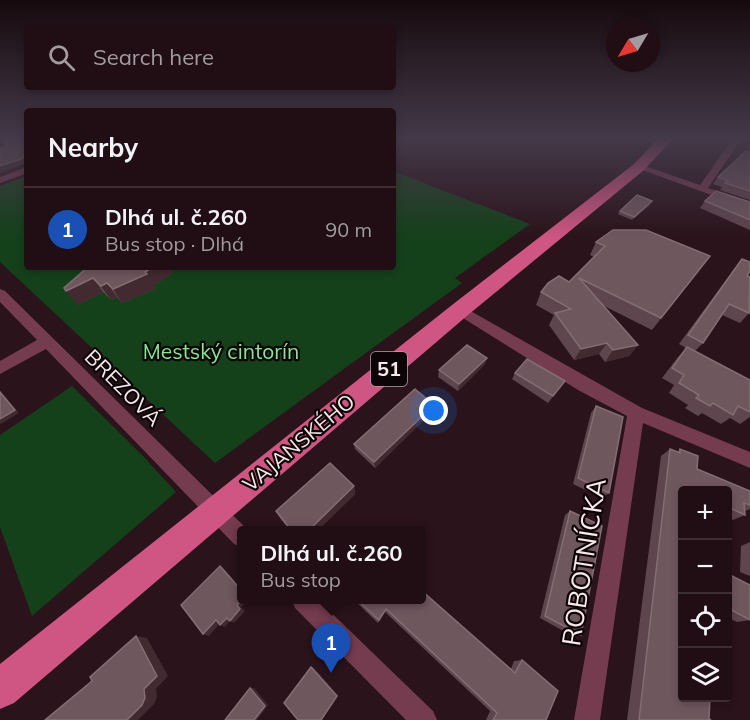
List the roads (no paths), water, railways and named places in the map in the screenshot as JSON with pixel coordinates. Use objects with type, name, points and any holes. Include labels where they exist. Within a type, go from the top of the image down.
[{"type":"main road","name":"VAJANSKÉHO","points":[[0,689],[460,310],[632,172]]},
{"type":"street","points":[[0,180],[23,172]]},
{"type":"street","points":[[635,172],[703,188],[750,206]]},
{"type":"street","points":[[703,188],[714,172]]},
{"type":"street","name":"BREZOVÁ","points":[[0,294],[237,533]]},
{"type":"street","points":[[460,310],[584,385],[636,412],[750,460]]},
{"type":"street","points":[[0,368],[46,342]]},
{"type":"street","name":"ROBOTNÍCKA","points":[[586,720],[636,412]]},
{"type":"street","points":[[307,604],[424,720]]},
{"type":"place","name":"Dlhá ul. č.260","points":[[331,673]]},
{"type":"park label","name":"Mestský cintorín","points":[[221,352]]}]
